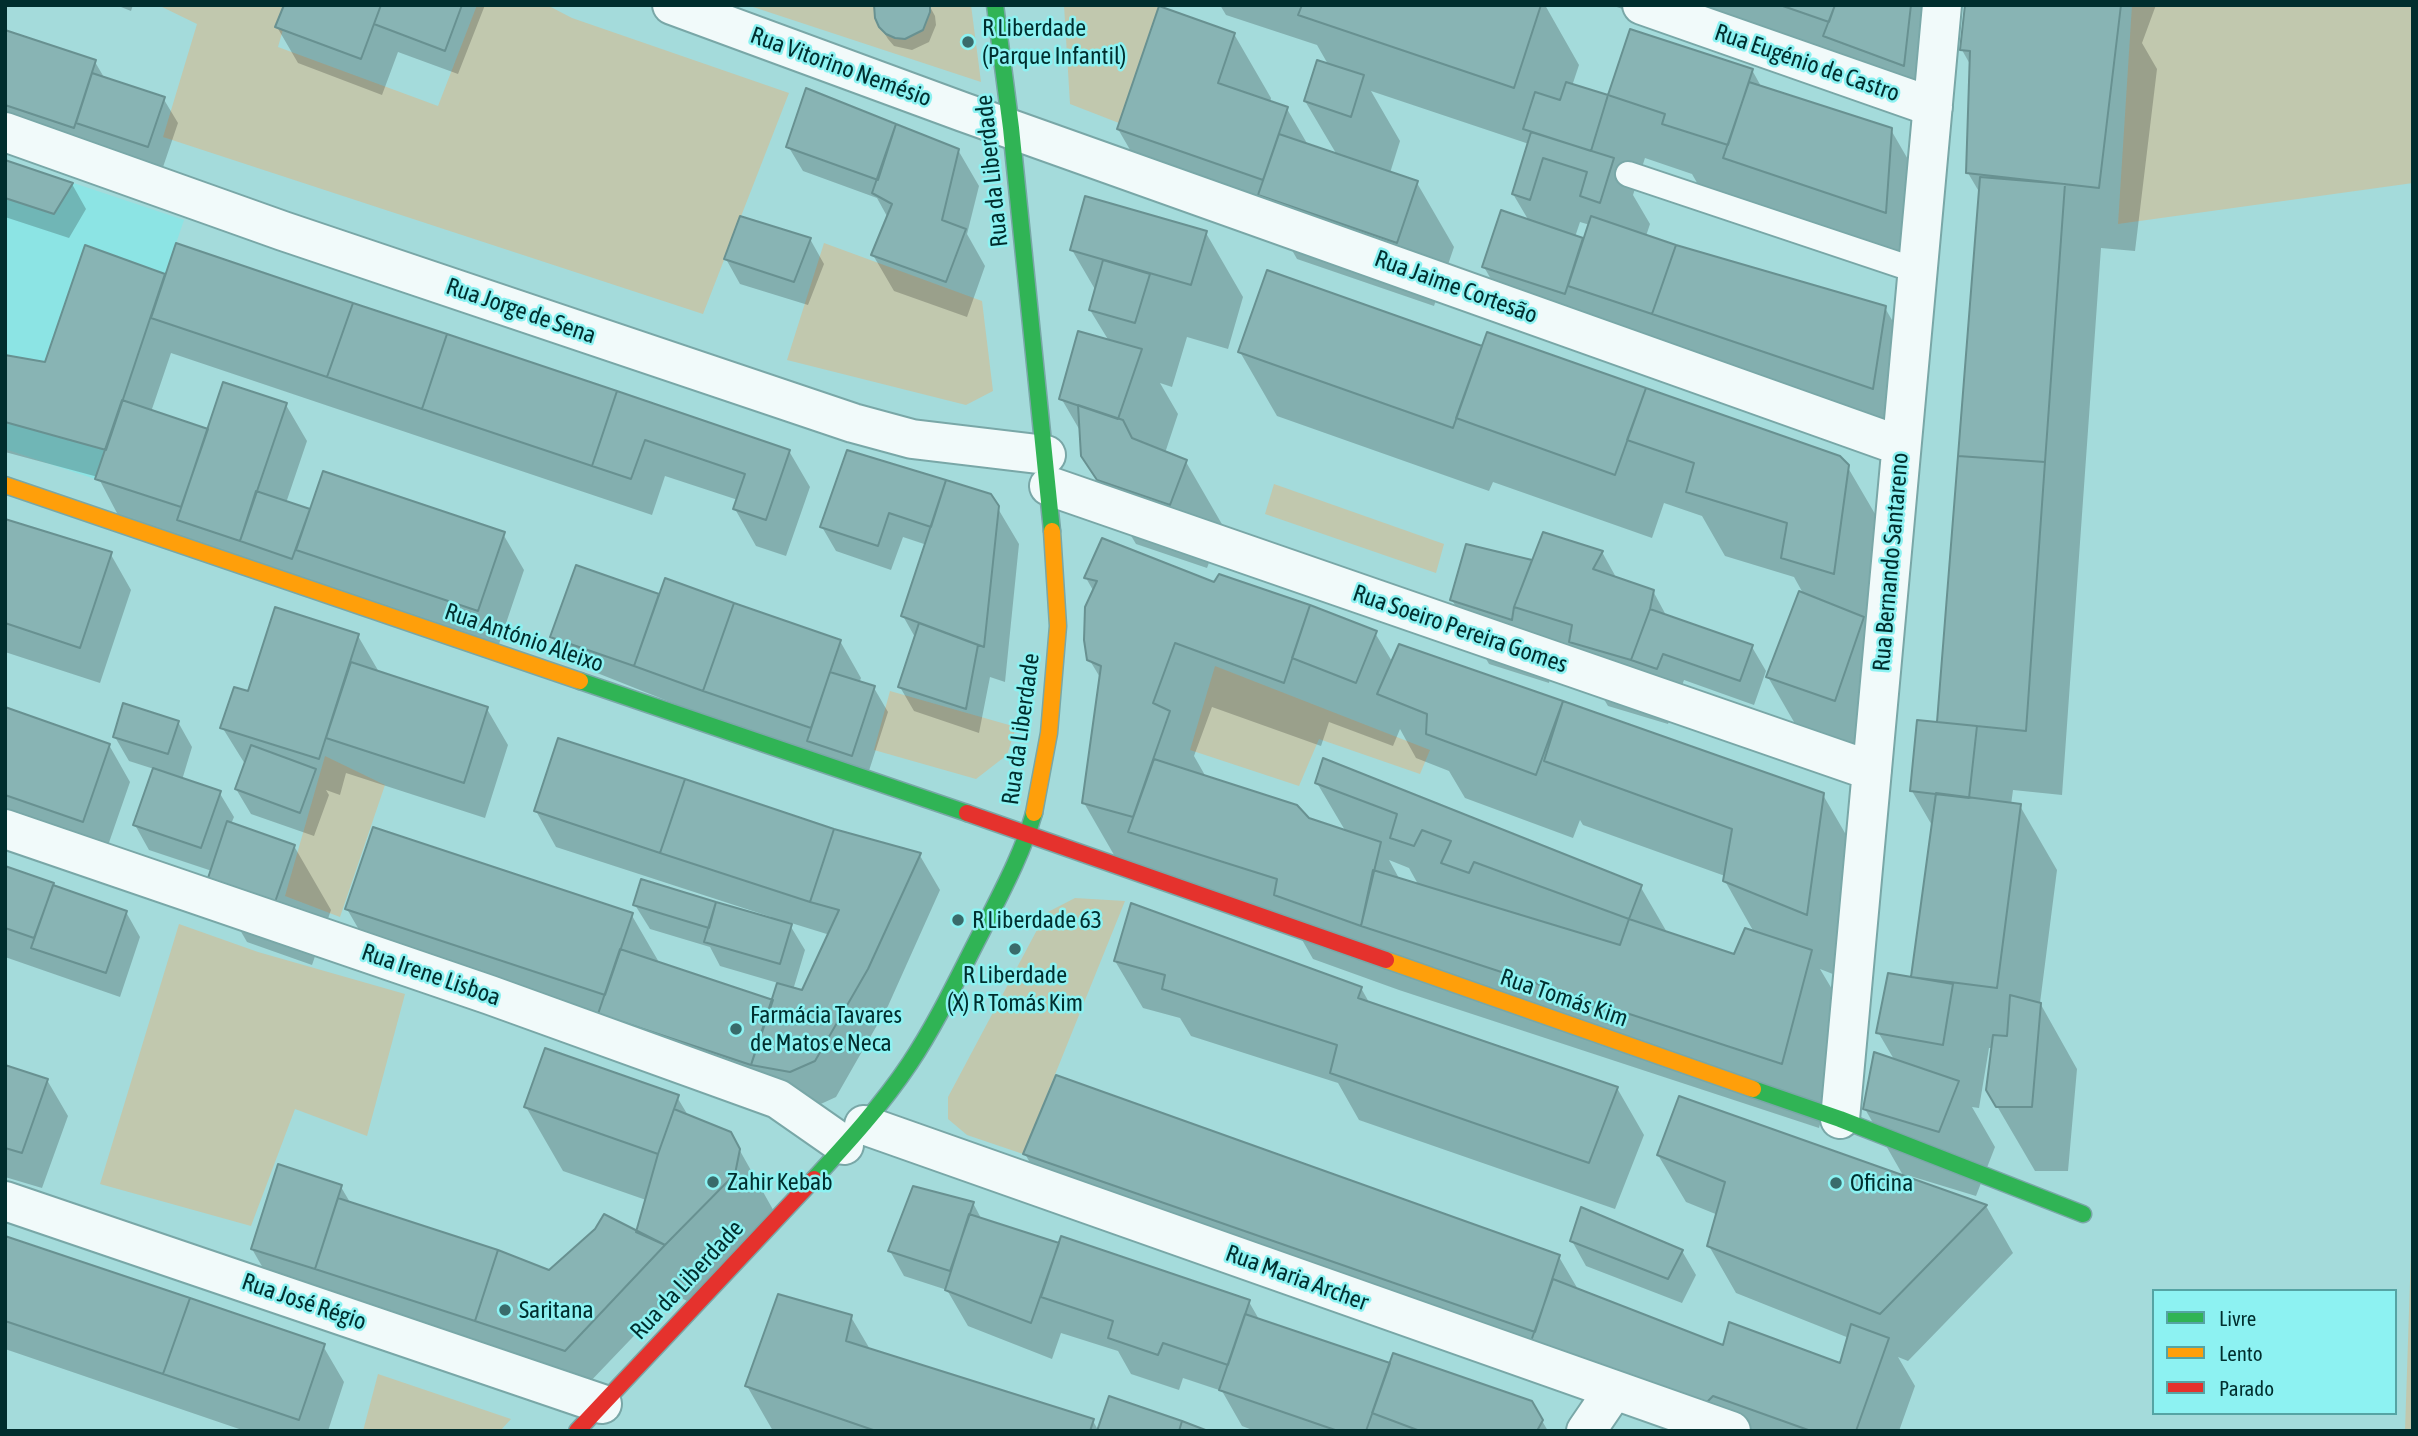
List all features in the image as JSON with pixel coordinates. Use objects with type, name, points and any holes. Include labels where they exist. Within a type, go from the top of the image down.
[{"type":"street","name":"Rua Vitorino Nemésio","points":[[672,5],[1011,128]]},
{"type":"street","name":"Rua da Liberdade","points":[[589,1418],[854,1135],[910,1063],[943,1007],[1012,874],[1028,834],[1049,733],[1058,626],[1047,471],[1011,128],[995,5]]},
{"type":"street","name":"Rua Eugénio de Castro","points":[[1642,5],[1933,107]]},
{"type":"street","name":"Rua Bernando Santareno","points":[[1840,1119],[1942,5]]},
{"type":"street","name":"Rua Jaime Cortesão","points":[[1011,128],[1902,446]]},
{"type":"street","name":"Rua Jorge de Sena","points":[[5,132],[282,231],[853,423],[1047,471]]},
{"type":"street","name":"Rua Soeiro Pereira Gomes","points":[[1047,471],[1871,771]]},
{"type":"street","name":"Rua António Aleixo","points":[[5,485],[1028,834]]},
{"type":"street","name":"Rua Irene Lisboa","points":[[5,829],[490,995],[778,1099],[854,1135]]},
{"type":"street","name":"Rua Tomás Kim","points":[[1028,834],[1840,1119],[2083,1214]]},
{"type":"street","name":"Rua Maria Archer","points":[[854,1135],[1731,1431]]},
{"type":"street","name":"Rua José Régio","points":[[5,1200],[589,1418]]},
{"type":"street","points":[[1586,1431],[1614,1390]]},
{"type":"lane","points":[[1628,174],[1918,271]]},
{"type":"shaded area","points":[[5,160],[184,220],[95,479],[5,449]]},
{"type":"green space","points":[[158,5],[290,5],[278,47],[438,106],[477,5],[547,5],[572,18],[789,93],[703,314],[163,137],[197,24]]},
{"type":"green space","points":[[747,5],[971,5],[981,82]]},
{"type":"green space","points":[[1064,5],[1159,6],[1119,123],[1070,104]]},
{"type":"green space","points":[[2132,5],[2413,5],[2413,183],[2118,224]]},
{"type":"green space","points":[[824,243],[982,301],[993,391],[966,405],[787,360]]},
{"type":"green space","points":[[1274,484],[1444,544],[1436,573],[1265,514]]},
{"type":"green space","points":[[1215,666],[1430,750],[1420,774],[1319,739],[1299,786],[1190,750]]},
{"type":"green space","points":[[890,691],[1016,727],[1007,755],[976,779],[874,750]]},
{"type":"green space","points":[[325,756],[385,785],[340,917],[285,896]]},
{"type":"green space","points":[[1075,898],[1125,901],[1023,1154],[967,1135],[948,1119],[948,1097],[1046,913]]},
{"type":"green space","points":[[179,924],[258,952],[405,994],[367,1136],[295,1109],[251,1226],[100,1184]]},
{"type":"green space","points":[[2412,1221],[2413,1431],[2405,1431]]},
{"type":"green space","points":[[378,1374],[511,1419],[500,1431],[363,1431]]},
{"type":"building","points":[[284,5],[381,5],[361,59],[275,27]]},
{"type":"building","points":[[381,5],[462,5],[445,51],[374,24]]},
{"type":"building","points":[[874,5],[930,5],[930,12],[923,30],[905,39],[895,38],[879,27]]},
{"type":"building","points":[[1302,5],[1541,5],[1514,88],[1298,15]]},
{"type":"building","points":[[1780,5],[1835,5],[1829,22]]},
{"type":"building","points":[[1835,5],[1911,5],[1904,66],[1823,36]]},
{"type":"building","points":[[1965,5],[2121,5],[2099,188],[1966,173],[1970,51],[1960,50]]},
{"type":"building","points":[[1159,6],[1235,33],[1218,83],[1288,107],[1263,180],[1117,129]]},
{"type":"building","points":[[1630,29],[1753,69],[1728,145],[1662,124],[1665,114],[1608,95]]},
{"type":"building","points":[[5,30],[96,60],[74,128],[5,105]]},
{"type":"building","points":[[1317,60],[1364,75],[1351,117],[1304,101]]},
{"type":"building","points":[[92,73],[165,97],[148,147],[76,123]]},
{"type":"building","points":[[1566,82],[1608,95],[1591,151],[1523,129],[1535,92],[1560,100]]},
{"type":"building","points":[[1749,82],[1892,128],[1886,213],[1723,158]]},
{"type":"building","points":[[806,88],[896,124],[878,180],[786,147]]},
{"type":"building","points":[[896,124],[959,149],[942,220],[966,229],[946,282],[871,255],[892,204],[872,193]]},
{"type":"building","points":[[1531,132],[1614,158],[1600,203],[1580,196],[1587,172],[1543,158],[1530,200],[1512,194]]},
{"type":"building","points":[[1279,134],[1418,181],[1397,243],[1258,195]]},
{"type":"building","points":[[5,160],[73,183],[54,214],[5,198]]},
{"type":"building","points":[[1980,177],[2065,184],[2045,462],[1958,456]]},
{"type":"building","points":[[1085,196],[1207,231],[1191,285],[1070,250]]},
{"type":"building","points":[[1501,210],[1583,238],[1565,294],[1482,267]]},
{"type":"building","points":[[740,216],[811,238],[794,282],[724,259]]},
{"type":"building","points":[[1591,216],[1676,245],[1652,314],[1568,286]]},
{"type":"building","points":[[176,243],[353,303],[327,377],[151,318]]},
{"type":"building","points":[[85,245],[165,274],[106,450],[5,422],[5,355],[45,362]]},
{"type":"building","points":[[1676,245],[1886,306],[1873,389],[1652,314]]},
{"type":"building","points":[[1103,260],[1150,274],[1135,323],[1089,310]]},
{"type":"building","points":[[1267,270],[1482,346],[1453,428],[1238,352]]},
{"type":"building","points":[[353,303],[447,334],[422,409],[327,377]]},
{"type":"building","points":[[1078,331],[1142,349],[1118,419],[1059,399]]},
{"type":"building","points":[[1487,332],[1646,388],[1615,475],[1456,418]]},
{"type":"building","points":[[447,334],[617,391],[592,466],[422,409]]},
{"type":"building","points":[[223,382],[287,403],[240,541],[177,520]]},
{"type":"building","points":[[1646,388],[1840,456],[1849,465],[1834,574],[1781,558],[1787,523],[1686,492],[1694,463],[1627,440]]},
{"type":"building","points":[[617,391],[790,450],[766,520],[733,509],[745,474],[645,440],[631,479],[592,466]]},
{"type":"building","points":[[122,400],[208,429],[181,507],[95,479]]},
{"type":"building","points":[[1078,405],[1123,420],[1132,438],[1187,460],[1170,505],[1097,480],[1081,456]]},
{"type":"building","points":[[847,450],[946,480],[931,527],[889,513],[878,546],[820,527]]},
{"type":"building","points":[[1958,456],[2045,462],[2026,731],[1937,722]]},
{"type":"building","points":[[323,471],[505,532],[478,611],[296,550]]},
{"type":"building","points":[[946,480],[991,494],[999,506],[984,647],[901,616]]},
{"type":"building","points":[[256,491],[310,509],[292,559],[240,541]]},
{"type":"building","points":[[5,519],[112,552],[80,648],[5,623]]},
{"type":"building","points":[[1543,532],[1603,551],[1593,569],[1654,590],[1650,609],[1631,660],[1569,642],[1572,625],[1514,607]]},
{"type":"building","points":[[1102,538],[1214,582],[1219,574],[1310,605],[1284,683],[1175,643],[1153,703],[1170,711],[1133,817],[1082,803],[1101,666],[1087,660],[1084,640],[1085,607],[1097,581],[1084,578]]},
{"type":"building","points":[[1466,544],[1532,560],[1514,607],[1512,620],[1450,600]]},
{"type":"building","points":[[576,565],[659,594],[634,666],[550,637]]},
{"type":"building","points":[[665,578],[734,603],[703,691],[634,666]]},
{"type":"building","points":[[1799,591],[1864,617],[1835,701],[1766,677]]},
{"type":"building","points":[[734,603],[841,640],[811,728],[703,691]]},
{"type":"building","points":[[1310,605],[1377,631],[1356,683],[1292,658]]},
{"type":"building","points":[[275,607],[359,634],[319,759],[220,728],[234,687],[248,691]]},
{"type":"building","points":[[1650,609],[1753,645],[1740,681],[1663,654],[1657,669],[1631,660]]},
{"type":"building","points":[[919,623],[978,645],[966,709],[898,687]]},
{"type":"building","points":[[1399,644],[1563,701],[1536,775],[1426,734],[1427,714],[1377,694]]},
{"type":"building","points":[[351,662],[488,707],[464,783],[326,738]]},
{"type":"building","points":[[830,672],[875,686],[852,756],[807,741]]},
{"type":"building","points":[[1563,701],[1824,793],[1807,915],[1723,881],[1732,829],[1544,761]]},
{"type":"building","points":[[123,703],[179,721],[168,754],[113,737]]},
{"type":"building","points":[[5,707],[110,744],[83,822],[5,795]]},
{"type":"building","points":[[1917,720],[1977,726],[1969,798],[1910,791]]},
{"type":"building","points":[[558,738],[685,779],[660,853],[534,811]]},
{"type":"building","points":[[251,745],[316,769],[300,813],[235,789]]},
{"type":"building","points":[[1323,758],[1642,885],[1629,919],[1474,862],[1469,873],[1441,863],[1451,841],[1422,830],[1414,846],[1390,838],[1397,814],[1315,783]]},
{"type":"building","points":[[1154,759],[1297,805],[1309,818],[1381,842],[1361,926],[1274,895],[1277,879],[1128,832]]},
{"type":"building","points":[[153,768],[221,791],[201,848],[133,825]]},
{"type":"building","points":[[685,779],[834,829],[810,902],[660,853]]},
{"type":"building","points":[[1936,793],[2021,804],[1997,988],[1911,977]]},
{"type":"building","points":[[227,821],[295,845],[275,902],[208,878]]},
{"type":"building","points":[[373,827],[633,913],[605,995],[345,909]]},
{"type":"building","points":[[834,829],[921,853],[868,969],[815,1061],[790,1072],[751,1065],[777,983],[802,990],[839,910],[810,902]]},
{"type":"building","points":[[5,866],[54,883],[34,938],[5,928]]},
{"type":"building","points":[[1373,870],[1620,945],[1629,919],[1734,954],[1745,928],[1812,950],[1782,1064],[1361,926]]},
{"type":"building","points":[[641,879],[716,902],[709,928],[633,905]]},
{"type":"building","points":[[53,885],[127,911],[106,973],[31,948]]},
{"type":"building","points":[[716,902],[792,924],[780,964],[704,942]]},
{"type":"building","points":[[1131,903],[1362,987],[1358,998],[1618,1087],[1589,1163],[1330,1073],[1337,1045],[1162,989],[1165,975],[1114,961]]},
{"type":"building","points":[[620,949],[773,1000],[751,1065],[598,1014]]},
{"type":"building","points":[[1888,973],[1953,984],[1943,1045],[1876,1033]]},
{"type":"building","points":[[2010,995],[2041,1003],[2032,1107],[1996,1107],[1986,1090],[1993,1035],[2007,1036]]},
{"type":"building","points":[[545,1048],[679,1095],[658,1154],[524,1107]]},
{"type":"building","points":[[1874,1052],[1959,1081],[1939,1132],[1863,1109]]},
{"type":"building","points":[[5,1065],[48,1079],[22,1153],[5,1148]]},
{"type":"building","points":[[1056,1075],[1560,1255],[1535,1332],[1023,1154]]},
{"type":"building","points":[[1679,1096],[1987,1205],[1880,1314],[1707,1246],[1725,1182],[1657,1155]]},
{"type":"building","points":[[674,1109],[731,1132],[740,1149],[735,1174],[665,1245],[636,1232]]},
{"type":"building","points":[[278,1164],[342,1185],[315,1269],[251,1249]]},
{"type":"building","points":[[913,1186],[974,1202],[950,1271],[888,1251]]},
{"type":"building","points":[[338,1198],[498,1250],[475,1321],[315,1269]]},
{"type":"building","points":[[1581,1207],[1683,1250],[1668,1279],[1570,1241]]},
{"type":"building","points":[[604,1214],[665,1245],[565,1351],[475,1321],[498,1250],[549,1270],[595,1229]]},
{"type":"building","points":[[969,1214],[1059,1243],[1031,1323],[945,1290]]},
{"type":"building","points":[[5,1236],[190,1298],[163,1374],[5,1321]]},
{"type":"building","points":[[1061,1236],[1250,1300],[1228,1365],[1163,1343],[1158,1355],[1108,1338],[1113,1321],[1041,1297]]},
{"type":"building","points":[[1553,1279],[1723,1345],[1729,1322],[1840,1363],[1851,1324],[1889,1338],[1856,1431],[1811,1431],[1713,1396],[1704,1405],[1530,1344]]},
{"type":"building","points":[[778,1294],[852,1315],[846,1341],[1094,1419],[1090,1431],[876,1431],[745,1386]]},
{"type":"building","points":[[190,1298],[325,1344],[299,1420],[163,1374]]},
{"type":"building","points":[[1245,1314],[1390,1363],[1366,1431],[1338,1431],[1219,1390]]},
{"type":"building","points":[[1393,1353],[1532,1401],[1543,1420],[1537,1431],[1420,1431],[1372,1413]]},
{"type":"building","points":[[1109,1396],[1182,1421],[1179,1431],[1097,1431]]},
{"type":"building","points":[[1182,1421],[1208,1431],[1179,1431]]},
{"type":"traffic: fast","points":[[995,5],[1011,128],[1052,531]]},
{"type":"traffic: fast","points":[[580,681],[967,813]]},
{"type":"traffic: fast","points":[[814,1179],[876,1108],[920,1047],[1004,888],[1034,813]]},
{"type":"traffic: fast","points":[[1753,1089],[1840,1119],[2083,1214]]},
{"type":"traffic: slow","points":[[5,485],[580,681]]},
{"type":"traffic: slow","points":[[1034,813],[1049,733],[1058,626],[1052,531]]},
{"type":"traffic: slow","points":[[1386,960],[1753,1089]]},
{"type":"traffic: jam","points":[[967,813],[1386,960]]},
{"type":"traffic: jam","points":[[577,1431],[814,1179]]},
{"type":"place","name":"R Liberdade (Parque Infantil)","points":[[968,42]]},
{"type":"place","name":"R Liberdade 63","points":[[958,920]]},
{"type":"place","name":"R Liberdade (X) R Tomás Kim","points":[[1015,949]]},
{"type":"place","name":"Farmácia Tavares de Matos e Neca","points":[[736,1029]]},
{"type":"place","name":"Zahir Kebab","points":[[713,1182]]},
{"type":"place","name":"Oficina","points":[[1836,1183]]},
{"type":"place","name":"Saritana","points":[[505,1310]]}]
